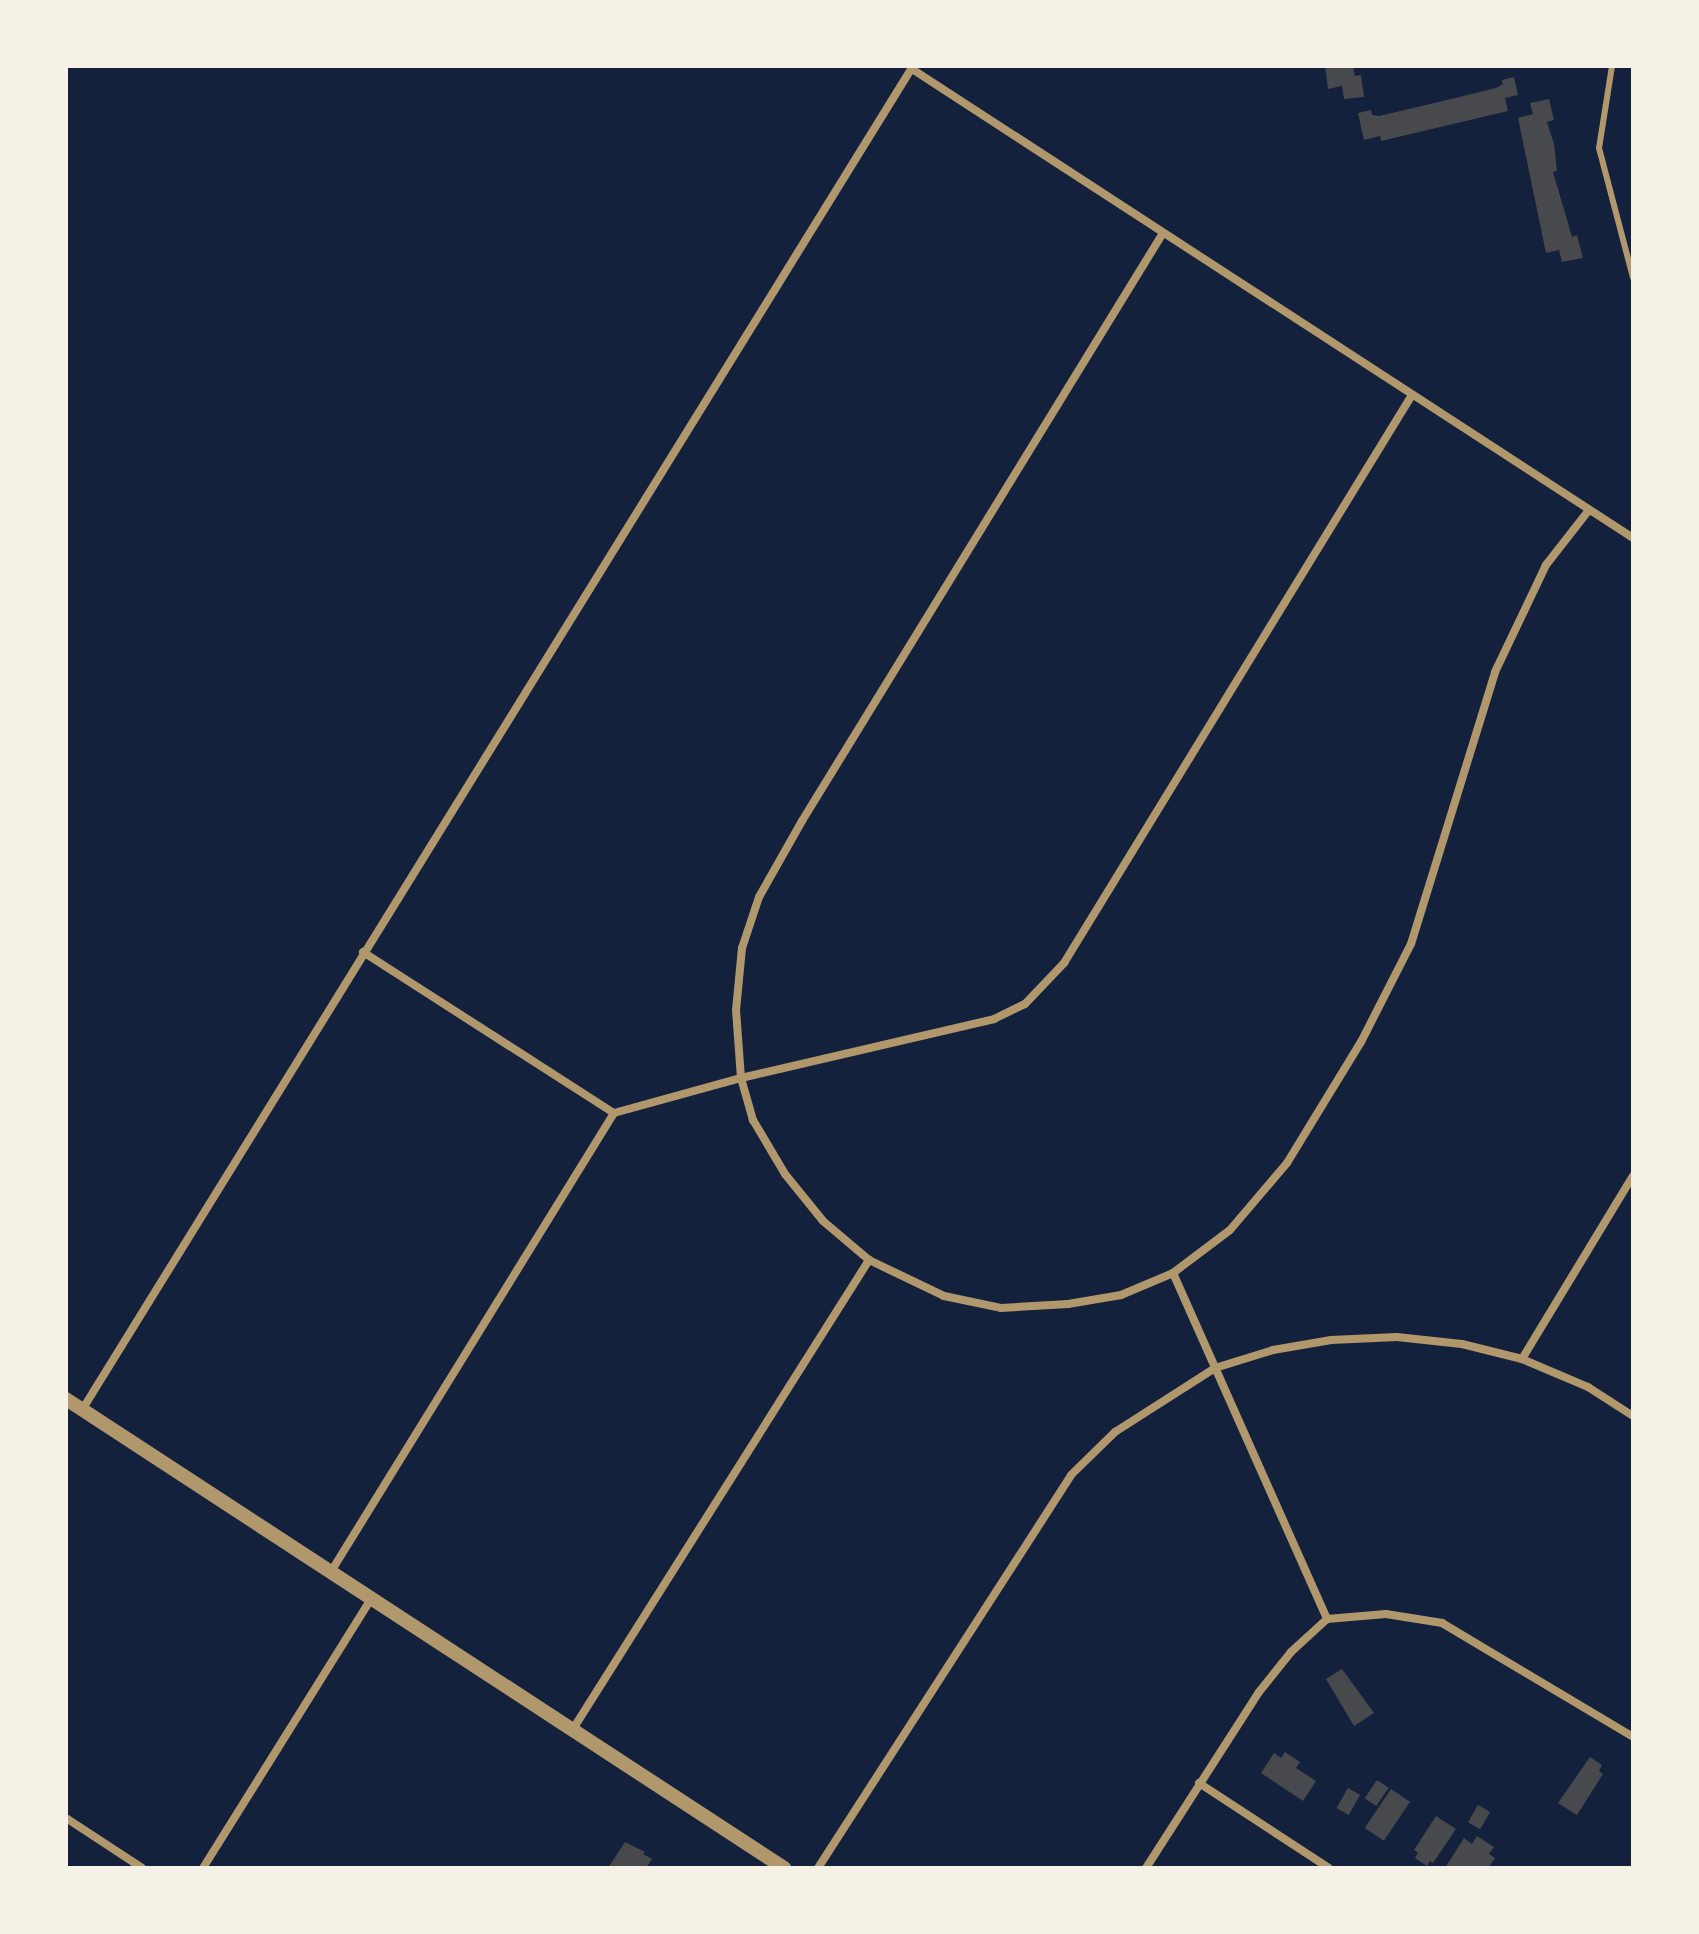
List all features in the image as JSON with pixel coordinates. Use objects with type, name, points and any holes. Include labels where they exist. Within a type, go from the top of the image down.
[{"type":"street","points":[[82,1410],[912,68],[1633,538]]},
{"type":"street","points":[[1163,233],[810,807],[759,897],[742,948],[738,994],[741,1078],[753,1120],[785,1174],[823,1221],[869,1260],[944,1296],[1001,1308],[1068,1304],[1121,1295],[1173,1273],[1230,1230],[1287,1163],[1361,1042],[1411,944],[1495,672],[1520,613],[1546,565],[1589,510]]},
{"type":"street","points":[[332,1570],[614,1113],[741,1078],[994,1019],[1025,1004],[1064,963],[1412,395]]},
{"type":"street","points":[[363,952],[614,1113]]},
{"type":"street","points":[[1522,1359],[1633,1176]]},
{"type":"street","points":[[573,1729],[869,1260]]},
{"type":"street","points":[[1173,1273],[1327,1619]]},
{"type":"street","points":[[818,1868],[1071,1475],[1115,1432],[1215,1368],[1273,1350],[1331,1340],[1397,1337],[1462,1344],[1522,1359],[1588,1387],[1633,1416]]},
{"type":"street","points":[[66,1399],[784,1868]]},
{"type":"street","points":[[203,1868],[372,1598]]},
{"type":"street","points":[[1146,1868],[1199,1783],[1291,1652],[1327,1619],[1386,1614],[1442,1623],[1633,1737]]},
{"type":"street","points":[[1199,1783],[1329,1868]]},
{"type":"street","points":[[66,1818],[142,1868]]},
{"type":"lane","points":[[1612,66],[1599,148],[1633,278]]},
{"type":"building","points":[[1325,66],[1353,66],[1355,76],[1361,75],[1364,97],[1344,99],[1342,86],[1328,89]]},
{"type":"building","points":[[1514,77],[1518,95],[1505,98],[1508,111],[1381,141],[1380,136],[1364,140],[1358,113],[1371,110],[1372,115],[1379,116],[1496,88],[1503,84],[1502,80]]},
{"type":"building","points":[[1549,99],[1554,120],[1547,122],[1554,144],[1557,171],[1553,172],[1572,237],[1577,235],[1583,258],[1562,262],[1559,250],[1546,253],[1518,118],[1533,114],[1530,103]]},
{"type":"building","points":[[1342,1669],[1374,1713],[1354,1726],[1326,1679]]},
{"type":"building","points":[[1285,1752],[1300,1762],[1296,1768],[1316,1781],[1303,1801],[1261,1773],[1274,1753],[1281,1758]]},
{"type":"building","points":[[1590,1757],[1602,1765],[1599,1771],[1603,1774],[1577,1815],[1558,1803]]},
{"type":"building","points":[[1377,1780],[1389,1788],[1376,1806],[1365,1798]]},
{"type":"building","points":[[1348,1788],[1360,1795],[1349,1815],[1336,1808]]},
{"type":"building","points":[[1391,1789],[1410,1802],[1384,1841],[1365,1828]]},
{"type":"building","points":[[1478,1805],[1490,1812],[1480,1829],[1468,1822]]},
{"type":"building","points":[[1436,1816],[1456,1829],[1433,1863],[1430,1861],[1427,1866],[1415,1858],[1418,1853],[1414,1850]]},
{"type":"building","points":[[1477,1836],[1494,1847],[1489,1854],[1495,1858],[1488,1868],[1445,1868],[1464,1838],[1472,1844]]},
{"type":"building","points":[[625,1842],[652,1859],[646,1868],[608,1868]]}]
